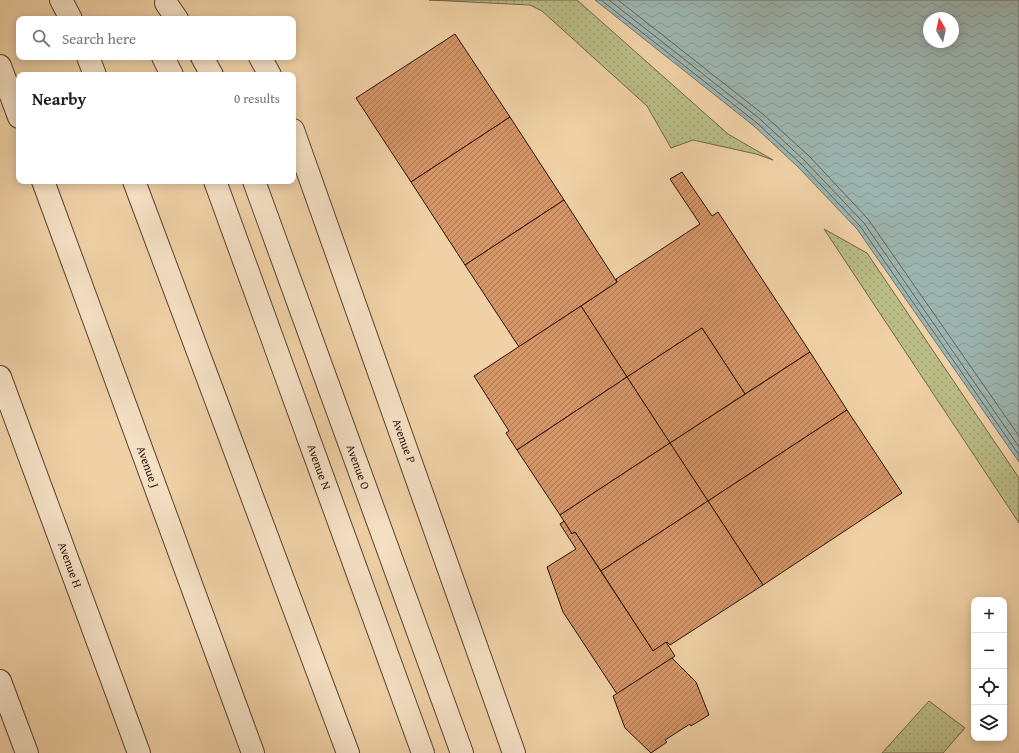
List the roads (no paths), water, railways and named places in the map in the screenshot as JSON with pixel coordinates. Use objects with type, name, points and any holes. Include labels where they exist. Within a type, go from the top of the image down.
[{"type":"lane","points":[[61,0],[69,16]]},
{"type":"lane","points":[[89,60],[93,72]]},
{"type":"lane","points":[[164,60],[170,72]]},
{"type":"lane","points":[[204,60],[210,72]]},
{"type":"lane","points":[[262,60],[268,72]]},
{"type":"lane","points":[[0,66],[16,109]]},
{"type":"lane","name":"Avenue P","points":[[296,138],[514,753]]},
{"type":"lane","name":"Avenue J","points":[[43,184],[253,753]]},
{"type":"lane","points":[[135,184],[348,753]]},
{"type":"lane","name":"Avenue N","points":[[216,184],[424,753]]},
{"type":"lane","name":"Avenue O","points":[[255,184],[462,753]]},
{"type":"lane","name":"Avenue H","points":[[0,377],[139,753]]},
{"type":"lane","points":[[0,681],[27,753]]},
{"type":"water","points":[[595,0],[1019,0],[1019,462],[857,229],[798,167],[754,126]]}]
